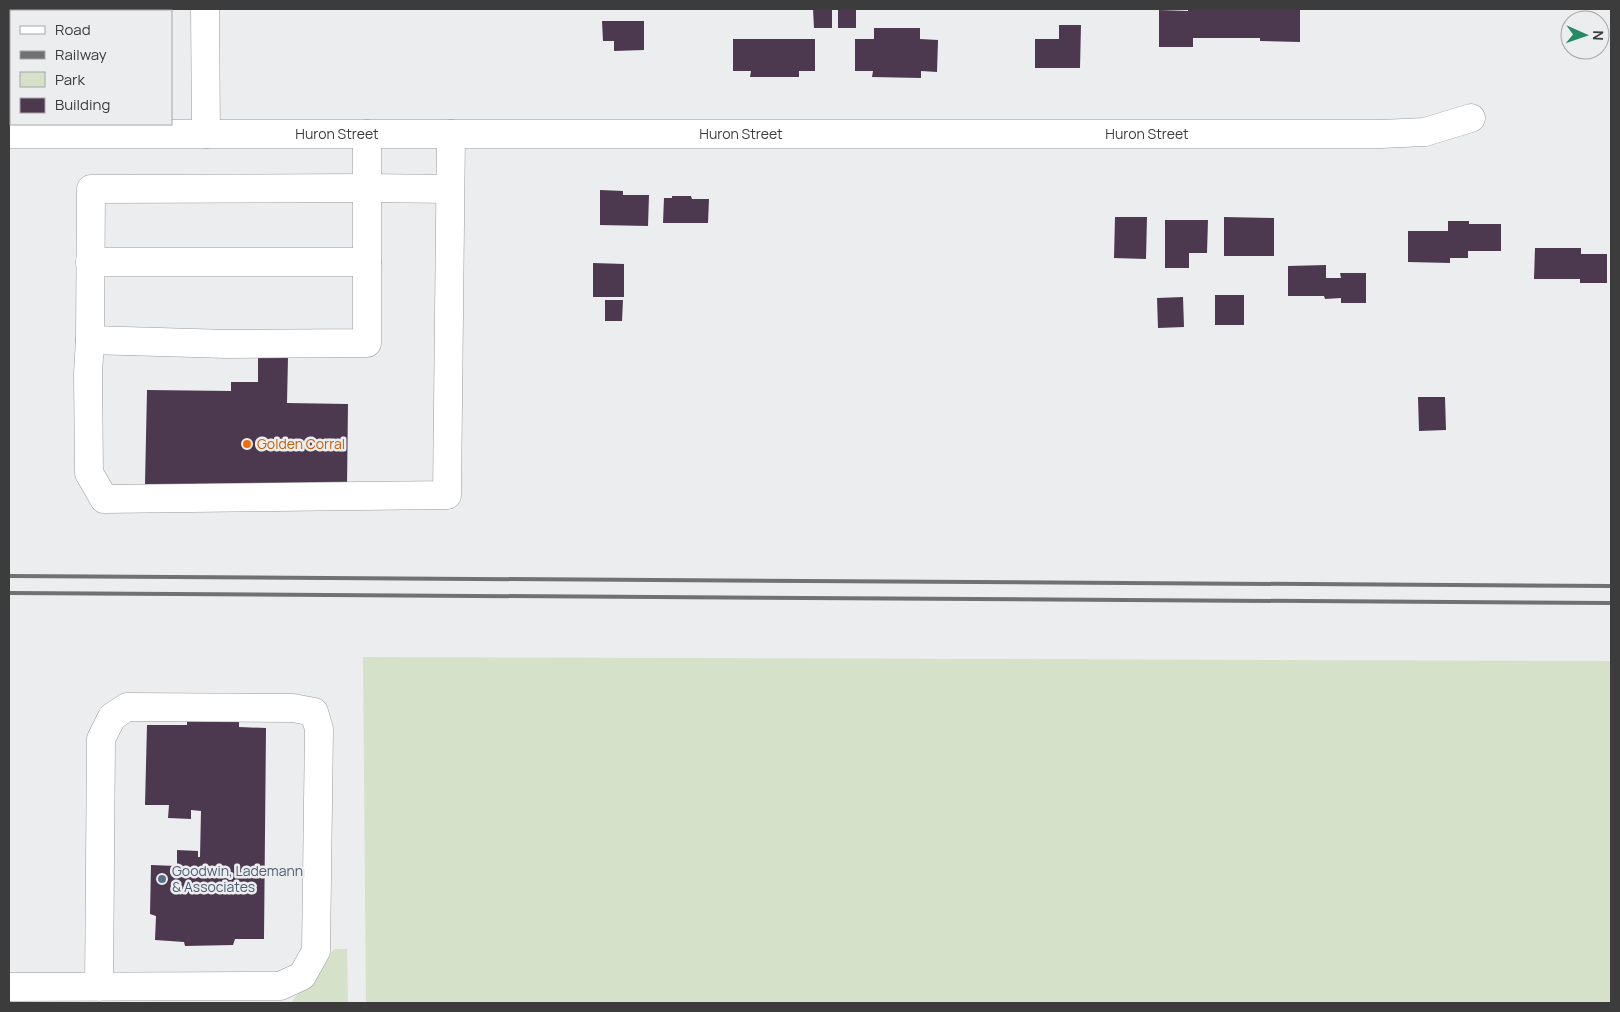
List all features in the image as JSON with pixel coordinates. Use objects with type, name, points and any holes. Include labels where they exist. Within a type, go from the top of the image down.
[{"type":"street","points":[[205,9],[206,134]]},
{"type":"street","name":"Huron Street","points":[[9,134],[1381,134],[1426,132],[1471,118]]},
{"type":"street","points":[[90,340],[228,344],[367,343],[367,134]]},
{"type":"street","points":[[450,190],[367,188],[91,189],[88,374],[89,473],[104,499],[447,495],[451,134]]},
{"type":"street","points":[[90,262],[367,262]]},
{"type":"street","points":[[9,987],[280,986],[302,976],[316,951],[319,730],[314,712],[293,708],[127,707],[112,717],[101,739],[99,986]]},
{"type":"green space","points":[[363,657],[1611,661],[1611,1003],[366,1003]]},
{"type":"green space","points":[[335,949],[347,949],[348,1003],[291,1003],[325,958]]},
{"type":"building","points":[[74,9],[159,9],[159,10]]},
{"type":"building","points":[[813,9],[832,9],[832,28],[814,28]]},
{"type":"building","points":[[838,9],[856,9],[856,28],[838,28]]},
{"type":"building","points":[[1188,9],[1300,9],[1300,42],[1260,41],[1260,38],[1193,38],[1193,47],[1159,47],[1159,10],[1188,11]]},
{"type":"building","points":[[602,21],[644,21],[644,50],[614,51],[614,41],[603,41]]},
{"type":"building","points":[[1059,25],[1081,25],[1080,68],[1035,68],[1035,39],[1059,39]]},
{"type":"building","points":[[874,28],[920,28],[920,39],[938,40],[937,72],[921,71],[921,78],[872,77],[873,71],[855,71],[855,39],[874,39]]},
{"type":"building","points":[[733,39],[815,39],[815,71],[799,71],[799,77],[750,77],[751,71],[733,71]]},
{"type":"building","points":[[600,190],[623,191],[623,195],[649,195],[648,226],[600,225]]},
{"type":"building","points":[[672,196],[691,196],[692,199],[709,199],[708,223],[663,223],[664,198],[672,198]]},
{"type":"building","points":[[1115,217],[1147,217],[1146,259],[1114,258]]},
{"type":"building","points":[[1224,217],[1274,218],[1274,256],[1224,256]]},
{"type":"building","points":[[1165,220],[1208,220],[1207,253],[1189,253],[1189,268],[1165,268]]},
{"type":"building","points":[[1448,221],[1469,221],[1469,224],[1501,224],[1501,251],[1468,251],[1468,258],[1450,258],[1450,263],[1408,262],[1408,231],[1448,231]]},
{"type":"building","points":[[1535,248],[1581,248],[1581,254],[1607,254],[1607,283],[1580,283],[1580,279],[1534,279]]},
{"type":"building","points":[[593,263],[624,264],[624,297],[593,297]]},
{"type":"building","points":[[1326,265],[1326,278],[1341,278],[1340,273],[1366,273],[1366,303],[1341,303],[1341,298],[1325,299],[1324,296],[1288,296],[1288,266]]},
{"type":"building","points":[[1215,295],[1244,295],[1244,325],[1215,325]]},
{"type":"building","points":[[1183,297],[1184,327],[1158,328],[1157,298]]},
{"type":"building","points":[[605,300],[623,300],[622,321],[605,321]]},
{"type":"building","name":"Golden Corral","points":[[258,356],[288,357],[287,403],[348,404],[347,487],[145,484],[147,390],[231,391],[231,382],[258,382]]},
{"type":"building","points":[[1418,397],[1445,397],[1446,430],[1419,431]]},
{"type":"building","points":[[187,719],[239,720],[239,727],[266,728],[264,939],[235,939],[233,945],[185,946],[184,942],[155,940],[156,916],[150,914],[151,865],[177,866],[177,850],[198,851],[198,857],[200,857],[201,811],[191,810],[191,819],[168,818],[169,805],[145,805],[147,725],[187,725]]},
{"type":"railway","points":[[9,576],[1611,586]]},
{"type":"railway","points":[[9,593],[1611,603]]},
{"type":"place","name":"Golden Corral","points":[[247,444]]},
{"type":"place","name":"Goodwin, Lademann & Associates","points":[[162,879]]}]
